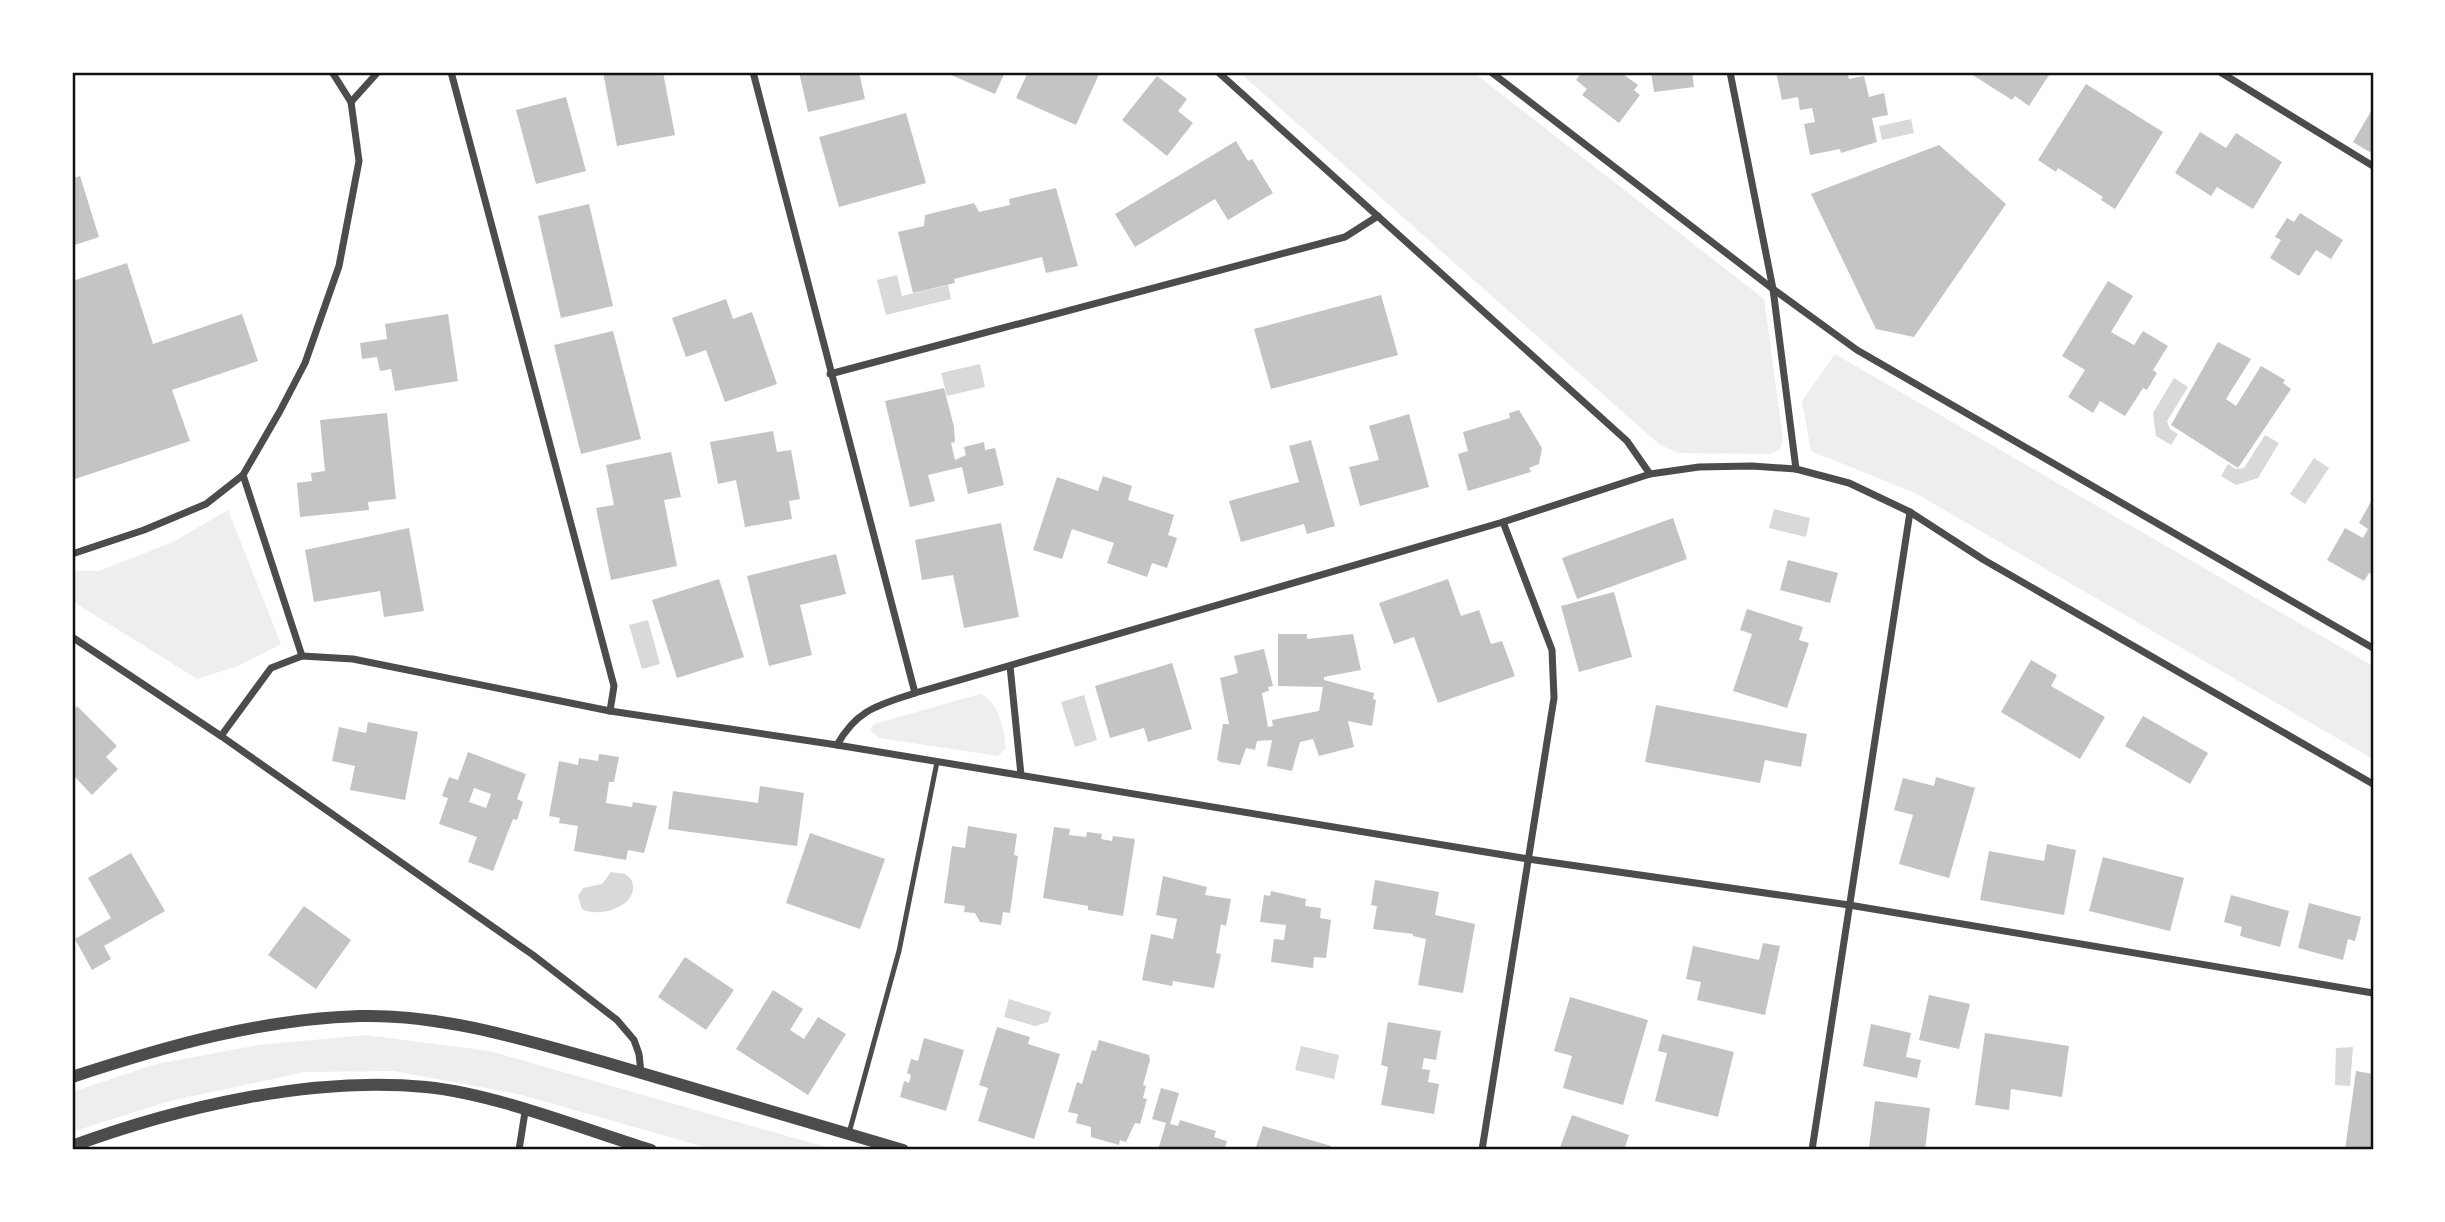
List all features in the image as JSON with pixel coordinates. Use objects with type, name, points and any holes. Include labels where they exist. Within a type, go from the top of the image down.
[{"type":"street","points":[[72,554],[144,530],[206,504],[243,475],[305,363],[339,266],[359,161],[351,102],[332,72]]},
{"type":"street","points":[[351,102],[378,72]]},
{"type":"street","points":[[451,72],[614,686],[610,711]]},
{"type":"street","points":[[753,72],[915,693]]},
{"type":"street","points":[[1218,72],[1628,441],[1650,474]]},
{"type":"street","points":[[1491,72],[1773,289],[1857,349],[2373,648]]},
{"type":"street","points":[[1730,72],[1773,289],[1796,470]]},
{"type":"street","points":[[2220,72],[2373,166]]},
{"type":"street","points":[[830,374],[1345,237],[1378,216]]},
{"type":"street","points":[[837,745],[848,724],[870,708],[915,693],[1503,522],[1650,474],[1699,467],[1752,466],[1796,470],[1850,483],[1910,512],[1984,560],[2373,784]]},
{"type":"street","points":[[243,475],[302,656]]},
{"type":"street","points":[[1812,1150],[1910,512]]},
{"type":"street","points":[[1482,1150],[1554,698],[1552,650],[1503,522]]},
{"type":"street","points":[[72,637],[221,736],[533,955],[617,1020],[634,1040],[641,1073]]},
{"type":"street","points":[[221,736],[271,668],[302,656],[353,659],[610,711],[837,745],[1528,859],[1849,905],[2373,993]]},
{"type":"street","points":[[1010,666],[1021,775]]},
{"type":"street","points":[[72,1077],[163,1047],[260,1026],[361,1016],[440,1022],[526,1041],[903,1150]]},
{"type":"street","points":[[72,1146],[159,1116],[212,1104],[370,1086],[426,1087],[477,1096],[651,1150]]},
{"type":"street","points":[[519,1150],[525,1112]]},
{"type":"lane","points":[[849,1134],[899,951],[937,762]]},
{"type":"shaded area","points":[[1239,72],[1473,72],[1764,299],[1783,439],[1780,449],[1770,454],[1679,453],[1660,445]]},
{"type":"shaded area","points":[[1911,119],[1914,133],[1882,140],[1879,126]]},
{"type":"shaded area","points":[[897,275],[902,296],[948,285],[951,299],[886,315],[877,280]]},
{"type":"shaded area","points":[[1835,354],[2373,666],[2373,759],[1915,493],[1811,451],[1802,401]]},
{"type":"shaded area","points":[[980,364],[985,387],[947,396],[941,373]]},
{"type":"shaded area","points":[[2174,378],[2188,387],[2167,421],[2170,429],[2178,434],[2171,445],[2156,436],[2153,413]]},
{"type":"shaded area","points":[[2265,435],[2279,443],[2258,478],[2236,485],[2221,476],[2228,464],[2236,469],[2244,468]]},
{"type":"shaded area","points":[[2314,458],[2329,468],[2305,504],[2290,494]]},
{"type":"shaded area","points":[[1774,509],[1810,518],[1806,537],[1769,528]]},
{"type":"shaded area","points":[[228,510],[281,644],[238,666],[197,679],[72,601],[72,571],[99,571],[173,542]]},
{"type":"shaded area","points":[[648,620],[660,664],[642,669],[629,625]]},
{"type":"shaded area","points":[[980,694],[992,703],[1002,725],[1006,748],[998,756],[879,738],[870,730],[874,724]]},
{"type":"shaded area","points":[[1084,695],[1097,740],[1075,747],[1061,702]]},
{"type":"shaded area","points":[[611,872],[625,874],[631,879],[633,888],[626,903],[609,911],[590,912],[582,909],[578,896],[583,888],[602,884]]},
{"type":"shaded area","points":[[1009,999],[1051,1012],[1048,1022],[1035,1026],[1004,1017]]},
{"type":"shaded area","points":[[366,1035],[490,1051],[836,1150],[715,1150],[518,1094],[394,1071],[305,1072],[166,1102],[72,1132],[72,1092],[156,1064],[259,1045]]},
{"type":"shaded area","points":[[1301,1046],[1339,1055],[1334,1079],[1295,1070]]},
{"type":"shaded area","points":[[2353,1047],[2350,1086],[2335,1085],[2336,1048]]},
{"type":"building","points":[[603,72],[663,72],[675,135],[617,146]]},
{"type":"building","points":[[799,72],[859,72],[865,99],[808,112]]},
{"type":"building","points":[[944,72],[1005,72],[995,94]]},
{"type":"building","points":[[1028,72],[1100,72],[1076,125],[1016,98]]},
{"type":"building","points":[[1582,72],[1625,72],[1623,74],[1638,85],[1634,90],[1640,95],[1619,123],[1582,95],[1587,89],[1576,80]]},
{"type":"building","points":[[1651,72],[1692,72],[1694,87],[1654,92]]},
{"type":"building","points":[[1776,72],[1847,72],[1849,79],[1864,76],[1869,97],[1884,93],[1888,115],[1872,118],[1877,142],[1841,153],[1840,149],[1810,155],[1804,124],[1815,122],[1812,108],[1800,110],[1798,97],[1782,100]]},
{"type":"building","points":[[1968,72],[2051,72],[2029,106],[2015,96],[2012,100]]},
{"type":"building","points":[[1157,76],[1187,99],[1178,111],[1193,123],[1167,156],[1122,120]]},
{"type":"building","points":[[2086,84],[2163,132],[2115,209],[2101,200],[2103,197],[2058,168],[2056,172],[2038,160]]},
{"type":"building","points":[[566,97],[586,171],[536,184],[516,110]]},
{"type":"building","points":[[2373,108],[2373,154],[2353,142]]},
{"type":"building","points":[[906,113],[926,183],[839,207],[819,137]]},
{"type":"building","points":[[2200,132],[2226,148],[2236,133],[2282,162],[2253,209],[2217,187],[2211,196],[2175,173]]},
{"type":"building","points":[[1236,141],[1248,161],[1252,159],[1273,193],[1228,220],[1215,199],[1135,247],[1115,214]]},
{"type":"building","points":[[1939,145],[2006,204],[1914,337],[1876,329],[1811,194]]},
{"type":"building","points":[[80,176],[99,237],[72,246],[72,179]]},
{"type":"building","points":[[1056,188],[1078,266],[1046,273],[1042,257],[954,279],[955,283],[913,293],[898,232],[924,226],[925,215],[974,203],[979,212],[1010,205],[1009,199]]},
{"type":"building","points":[[589,204],[613,306],[561,318],[538,216]]},
{"type":"building","points":[[2300,213],[2343,240],[2331,259],[2316,250],[2299,276],[2270,258],[2281,240],[2275,237],[2287,218],[2294,222]]},
{"type":"building","points":[[127,263],[153,344],[242,314],[258,361],[172,390],[190,441],[72,480],[72,281]]},
{"type":"building","points":[[2108,281],[2133,296],[2111,332],[2134,345],[2143,331],[2168,346],[2153,370],[2157,373],[2147,390],[2143,388],[2125,416],[2100,401],[2093,413],[2068,397],[2085,370],[2062,356]]},
{"type":"building","points":[[1381,295],[1398,355],[1271,389],[1254,329]]},
{"type":"building","points":[[726,299],[733,319],[752,312],[777,384],[725,402],[706,350],[686,357],[672,318]]},
{"type":"building","points":[[448,314],[458,381],[395,391],[391,369],[380,371],[377,357],[362,359],[360,343],[387,339],[385,324]]},
{"type":"building","points":[[613,331],[641,439],[581,454],[554,345]]},
{"type":"building","points":[[2218,342],[2251,359],[2226,399],[2236,406],[2261,366],[2285,380],[2283,383],[2291,389],[2238,468],[2171,425]]},
{"type":"building","points":[[944,388],[954,427],[955,442],[951,443],[955,460],[966,455],[964,447],[984,442],[985,450],[995,448],[1004,485],[968,494],[962,467],[928,475],[935,501],[910,507],[885,401]]},
{"type":"building","points":[[1519,410],[1542,448],[1539,464],[1529,468],[1531,472],[1468,491],[1458,454],[1468,451],[1463,432],[1510,418],[1509,413]]},
{"type":"building","points":[[387,413],[396,499],[368,502],[369,510],[300,517],[297,483],[312,481],[311,473],[325,471],[320,420]]},
{"type":"building","points":[[1409,414],[1429,487],[1360,506],[1349,467],[1379,460],[1369,426]]},
{"type":"building","points":[[773,431],[777,452],[791,450],[800,499],[789,501],[792,519],[745,527],[736,480],[718,484],[710,442]]},
{"type":"building","points":[[1311,440],[1335,526],[1307,534],[1304,524],[1241,542],[1229,501],[1299,482],[1289,446]]},
{"type":"building","points":[[671,452],[681,497],[664,500],[677,566],[611,580],[596,508],[614,505],[606,465]]},
{"type":"building","points":[[1103,476],[1132,486],[1128,500],[1174,515],[1168,535],[1177,538],[1167,568],[1152,563],[1147,577],[1107,563],[1114,543],[1072,529],[1062,559],[1033,550],[1057,477],[1098,491]]},
{"type":"building","points":[[2373,498],[2373,575],[2369,573],[2364,581],[2327,560],[2345,528],[2363,538],[2368,529],[2359,523]]},
{"type":"building","points":[[1673,518],[1687,559],[1577,599],[1562,558]]},
{"type":"building","points":[[1001,523],[1019,617],[964,628],[953,575],[922,580],[915,540]]},
{"type":"building","points":[[409,528],[424,611],[384,617],[380,591],[314,602],[305,550]]},
{"type":"building","points":[[836,554],[846,594],[800,605],[812,655],[769,666],[747,576]]},
{"type":"building","points":[[1788,560],[1838,573],[1830,603],[1780,590]]},
{"type":"building","points":[[719,579],[744,657],[677,678],[652,600]]},
{"type":"building","points":[[1448,579],[1461,616],[1479,610],[1491,644],[1502,641],[1515,676],[1438,703],[1414,637],[1394,644],[1379,603]]},
{"type":"building","points":[[1614,592],[1632,657],[1579,672],[1561,606]]},
{"type":"building","points":[[1747,609],[1803,627],[1799,640],[1809,643],[1787,708],[1733,691],[1752,634],[1740,630]]},
{"type":"building","points":[[1278,634],[1307,634],[1307,639],[1353,634],[1361,670],[1324,677],[1324,680],[1374,693],[1373,699],[1376,700],[1372,726],[1348,721],[1354,747],[1319,756],[1313,739],[1300,742],[1292,771],[1267,766],[1272,740],[1257,741],[1255,750],[1246,748],[1240,765],[1220,762],[1217,759],[1223,724],[1229,724],[1220,678],[1238,673],[1234,656],[1264,649],[1273,686],[1262,693],[1268,727],[1273,726],[1272,720],[1319,711],[1323,687],[1278,686]]},
{"type":"building","points":[[2031,660],[2057,675],[2051,686],[2105,717],[2080,759],[2001,712]]},
{"type":"building","points":[[1172,663],[1192,729],[1148,742],[1144,728],[1110,738],[1095,686]]},
{"type":"building","points":[[1656,705],[1807,734],[1801,767],[1765,760],[1760,783],[1645,762]]},
{"type":"building","points":[[77,706],[117,746],[106,757],[118,769],[92,795],[72,774],[72,712]]},
{"type":"building","points":[[2143,716],[2208,753],[2190,784],[2125,746]]},
{"type":"building","points":[[368,722],[418,732],[405,800],[350,790],[355,766],[332,761],[339,727],[366,733]]},
{"type":"building","points":[[468,752],[526,774],[517,799],[523,802],[517,820],[513,819],[493,871],[468,862],[477,837],[439,824],[448,798],[442,796],[449,777],[458,780]],"holes":[[[474,788],[491,794],[486,808],[469,802]]]},
{"type":"building","points":[[599,754],[619,757],[614,782],[609,782],[606,803],[632,807],[633,802],[657,806],[644,853],[628,850],[626,860],[574,851],[578,826],[559,823],[560,818],[549,816],[559,761],[578,765],[579,758],[598,761]]},
{"type":"building","points":[[1936,777],[1975,788],[1949,878],[1899,864],[1913,815],[1894,810],[1903,778],[1934,786]]},
{"type":"building","points":[[760,786],[804,793],[797,846],[668,829],[673,791],[758,803]]},
{"type":"building","points":[[968,826],[1017,834],[1014,855],[1018,856],[1010,913],[1003,912],[1001,925],[980,922],[975,913],[964,912],[965,906],[944,903],[952,846],[965,848]]},
{"type":"building","points":[[1054,827],[1070,829],[1069,835],[1086,837],[1087,832],[1102,834],[1101,839],[1112,841],[1113,836],[1135,839],[1123,916],[1043,898]]},
{"type":"building","points":[[810,833],[885,859],[860,929],[786,903]]},
{"type":"building","points":[[2047,844],[2076,850],[2064,915],[1980,900],[1989,851],[2044,861]]},
{"type":"building","points":[[131,853],[165,911],[104,946],[111,959],[92,970],[75,939],[111,918],[88,878]]},
{"type":"building","points":[[2103,857],[2184,878],[2170,931],[2089,911]]},
{"type":"building","points":[[1163,876],[1207,887],[1205,895],[1231,899],[1226,926],[1221,924],[1216,953],[1221,954],[1214,988],[1173,981],[1172,986],[1142,980],[1151,934],[1173,939],[1177,919],[1156,915]]},
{"type":"building","points":[[1375,880],[1439,892],[1435,915],[1475,924],[1463,993],[1418,985],[1426,939],[1413,934],[1373,929],[1377,906],[1371,905]]},
{"type":"building","points":[[1271,891],[1306,899],[1305,906],[1321,908],[1320,918],[1331,920],[1326,958],[1314,957],[1313,968],[1271,962],[1274,939],[1284,940],[1286,925],[1260,922],[1264,895],[1270,896]]},
{"type":"building","points":[[2231,895],[2289,911],[2280,947],[2240,936],[2242,927],[2224,922]]},
{"type":"building","points":[[2309,903],[2361,917],[2355,941],[2348,939],[2343,960],[2298,948]]},
{"type":"building","points":[[304,906],[351,940],[316,989],[268,955]]},
{"type":"building","points":[[1763,943],[1780,946],[1765,1015],[1697,1000],[1701,982],[1686,979],[1693,946],[1759,960]]},
{"type":"building","points":[[685,957],[734,990],[706,1030],[658,997]]},
{"type":"building","points":[[773,990],[803,1009],[790,1030],[804,1039],[818,1017],[846,1034],[808,1095],[736,1049]]},
{"type":"building","points":[[1929,995],[1970,1004],[1959,1049],[1919,1040]]},
{"type":"building","points":[[1570,997],[1648,1020],[1623,1105],[1563,1088],[1572,1056],[1554,1051]]},
{"type":"building","points":[[1388,1022],[1441,1031],[1436,1060],[1424,1058],[1422,1069],[1430,1070],[1428,1082],[1439,1084],[1434,1114],[1381,1105],[1388,1067],[1381,1065]]},
{"type":"building","points":[[1871,1024],[1911,1033],[1906,1057],[1921,1060],[1917,1078],[1863,1066]]},
{"type":"building","points":[[997,1027],[1030,1037],[1028,1044],[1060,1054],[1034,1139],[978,1121],[988,1088],[979,1085]]},
{"type":"building","points":[[1985,1033],[2069,1046],[2062,1097],[2011,1089],[2009,1110],[1975,1105]]},
{"type":"building","points":[[1662,1034],[1734,1052],[1718,1117],[1655,1101],[1667,1053],[1658,1051]]},
{"type":"building","points":[[924,1038],[964,1050],[946,1111],[900,1097],[904,1081],[909,1083],[911,1075],[907,1073],[911,1059],[918,1061]]},
{"type":"building","points":[[1099,1040],[1149,1055],[1150,1060],[1143,1085],[1146,1086],[1143,1098],[1147,1099],[1140,1124],[1135,1123],[1126,1142],[1120,1140],[1119,1145],[1091,1137],[1091,1127],[1076,1123],[1078,1114],[1068,1112],[1077,1082],[1082,1084],[1092,1050],[1096,1051]]},
{"type":"building","points":[[2356,1071],[2373,1074],[2373,1150],[2345,1150]]},
{"type":"building","points":[[1161,1088],[1179,1093],[1170,1124],[1178,1126],[1180,1120],[1216,1131],[1214,1137],[1227,1141],[1224,1150],[1158,1150],[1166,1123],[1152,1119]]},
{"type":"building","points":[[1875,1101],[1930,1108],[1925,1150],[1869,1147]]},
{"type":"building","points":[[1572,1115],[1629,1135],[1624,1150],[1559,1150]]},
{"type":"building","points":[[1263,1126],[1331,1146],[1329,1150],[1255,1150]]}]
